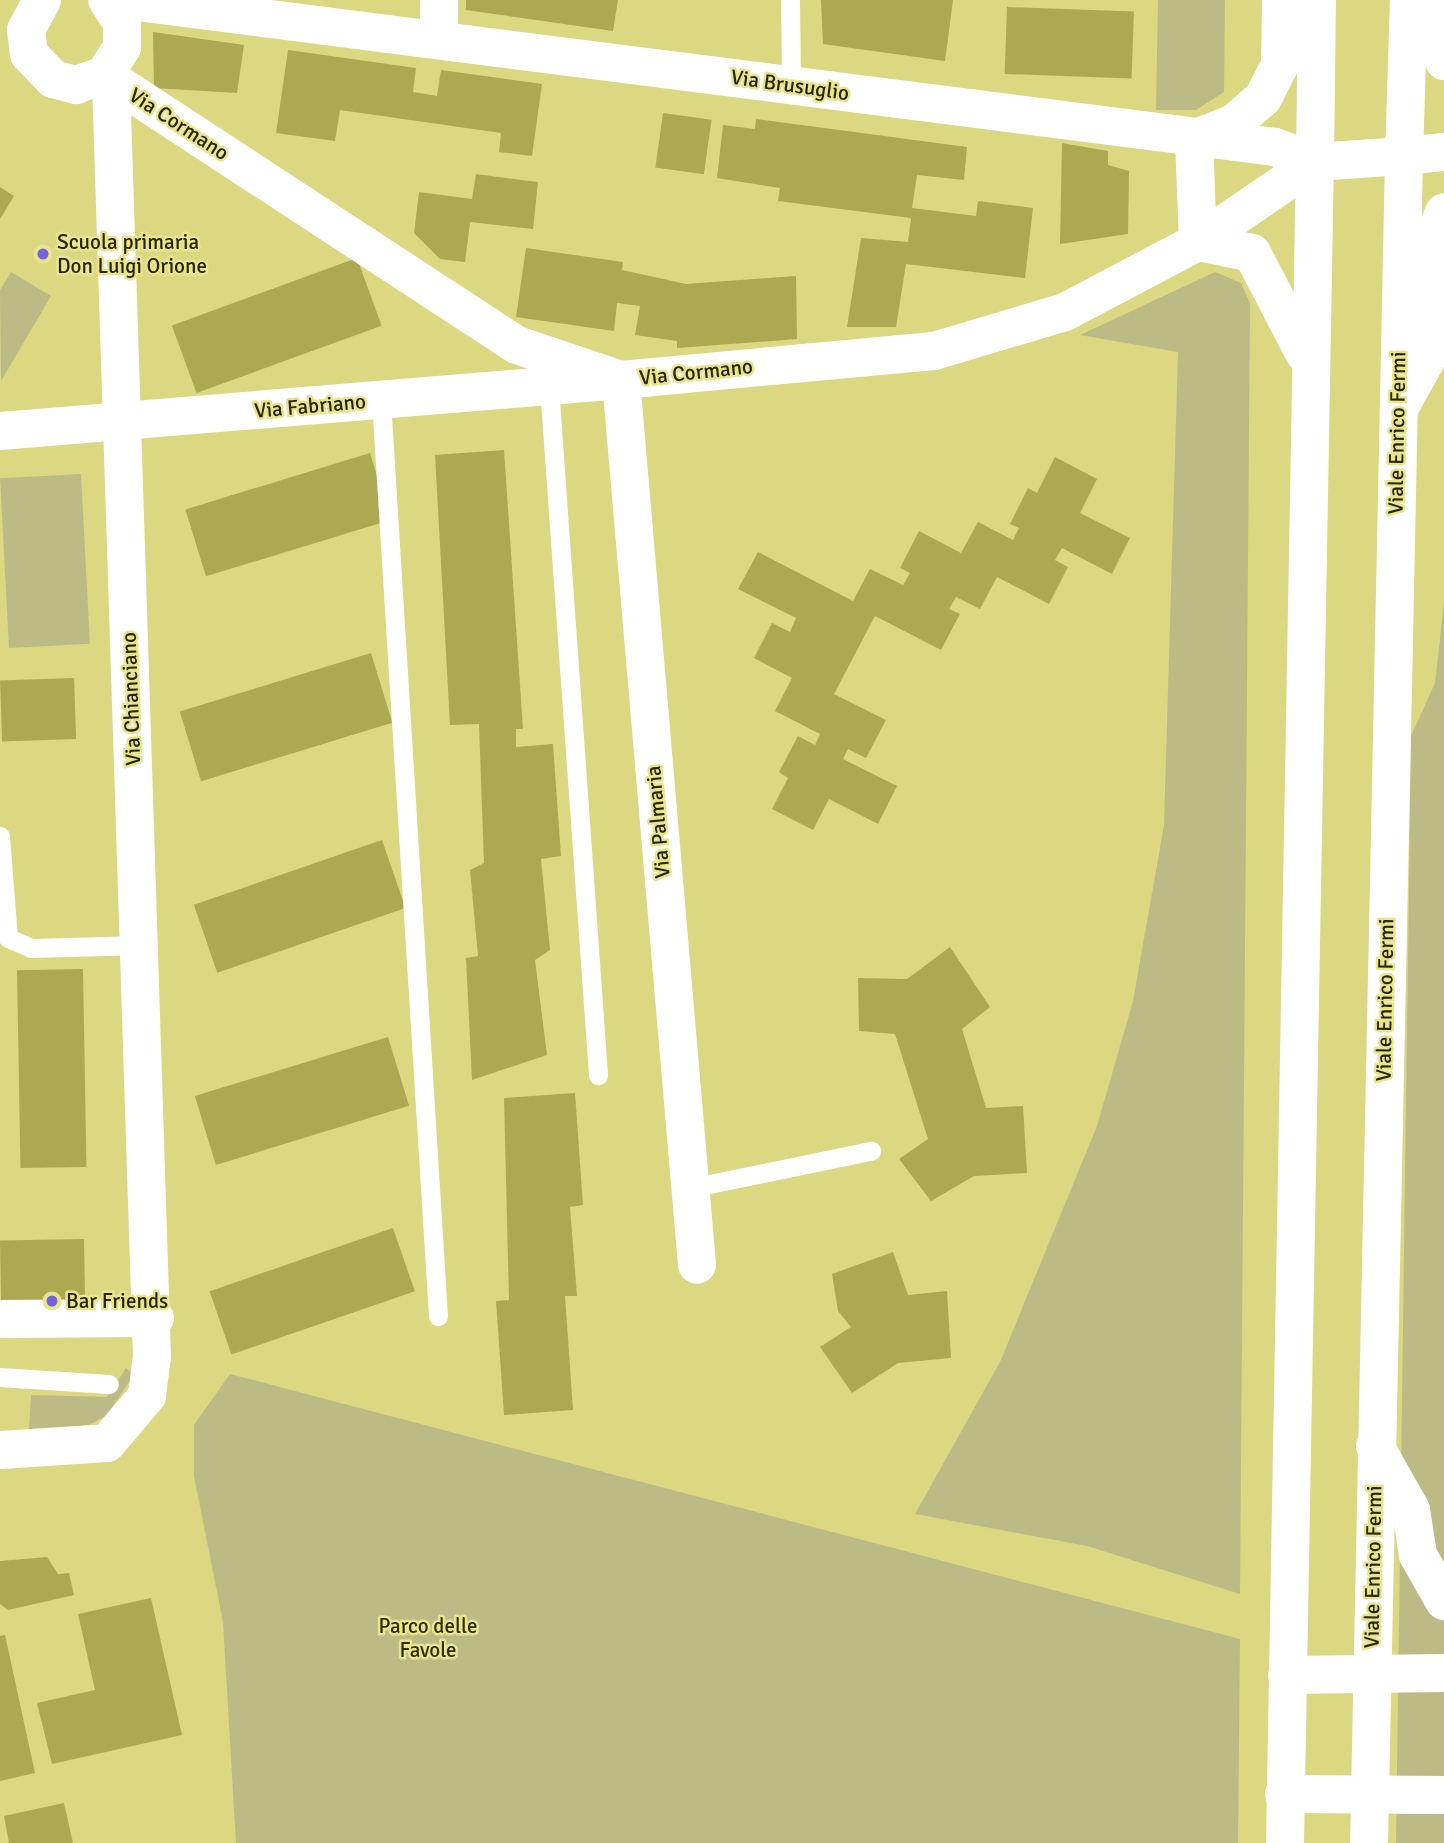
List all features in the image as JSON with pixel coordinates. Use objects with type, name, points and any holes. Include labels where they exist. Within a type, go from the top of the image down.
[{"type":"main road","points":[[42,0],[13,28],[34,64],[52,79],[76,85],[107,77],[116,61],[123,36],[107,0]]},
{"type":"main road","name":"Via Brusuglio","points":[[121,0],[439,18],[791,85],[1195,139],[1275,147],[1315,162]]},
{"type":"main road","points":[[1198,242],[1195,139],[1234,123],[1263,98],[1280,64],[1281,0]]},
{"type":"main road","points":[[1285,1843],[1309,699],[1307,363],[1315,162],[1317,0]]},
{"type":"main road","name":"Viale Enrico Fermi","points":[[1369,1843],[1397,412],[1409,0]]},
{"type":"main road","points":[[1425,0],[1444,61]]},
{"type":"main road","name":"Via Cormano","points":[[107,77],[517,345],[621,380],[934,351],[1065,312],[1198,242]]},
{"type":"main road","name":"Via Chianciano","points":[[0,1450],[107,1443],[147,1396],[155,1318],[107,77]]},
{"type":"main road","points":[[1198,242],[1315,162],[1444,152]]},
{"type":"main road","points":[[1397,412],[1435,344],[1444,212]]},
{"type":"main road","points":[[1198,242],[1252,253],[1292,321],[1307,363]]},
{"type":"main road","name":"Via Fabriano","points":[[0,431],[621,380]]},
{"type":"main road","name":"Via Palmaria","points":[[621,380],[697,1265]]},
{"type":"main road","points":[[0,1319],[155,1318]]},
{"type":"main road","points":[[1375,1446],[1411,1510],[1418,1555],[1444,1601]]},
{"type":"main road","points":[[1287,1675],[1444,1673]]},
{"type":"main road","points":[[1284,1794],[1444,1795]]},
{"type":"lane","points":[[790,0],[791,85]]},
{"type":"lane","points":[[549,386],[598,1075]]},
{"type":"lane","points":[[381,400],[438,1315]]},
{"type":"lane","points":[[0,836],[8,938],[32,948],[141,945]]},
{"type":"lane","points":[[690,1188],[871,1151]]},
{"type":"lane","points":[[0,1377],[109,1384]]},
{"type":"green space","points":[[1158,0],[1225,0],[1224,92],[1196,110],[1156,110]]},
{"type":"green space","points":[[11,272],[51,296],[1,381],[0,290]]},
{"type":"green space","points":[[1215,272],[1241,283],[1250,303],[1240,1594],[1087,1546],[915,1514],[1000,1362],[1097,1126],[1133,1001],[1164,825],[1178,352],[1080,335]]},
{"type":"green space","points":[[81,474],[90,644],[9,648],[0,478]]},
{"type":"green space","points":[[1444,603],[1444,1843],[1396,1843],[1411,736],[1435,683]]},
{"type":"green space","points":[[126,1368],[134,1375],[106,1416],[89,1425],[29,1429],[31,1395],[107,1397]]},
{"type":"green space","name":"Parco delle Favole","points":[[230,1374],[1240,1639],[1238,1843],[236,1843],[223,1622],[194,1476],[194,1425]]},
{"type":"building","points":[[466,0],[618,0],[613,31],[466,10]]},
{"type":"building","points":[[821,0],[953,0],[945,61],[823,44]]},
{"type":"building","points":[[1007,7],[1134,11],[1132,78],[1005,74]]},
{"type":"building","points":[[153,32],[244,45],[237,93],[154,88]]},
{"type":"building","points":[[288,50],[416,68],[413,92],[437,96],[441,70],[542,84],[532,156],[499,152],[501,133],[340,110],[335,141],[276,133]]},
{"type":"building","points":[[663,113],[712,120],[704,174],[655,167]]},
{"type":"building","points":[[756,119],[967,147],[964,180],[917,175],[912,208],[976,216],[978,201],[1033,208],[1025,278],[906,264],[896,327],[847,327],[861,238],[908,242],[911,218],[778,201],[780,188],[717,178],[723,125],[755,129]]},
{"type":"building","points":[[1062,143],[1108,151],[1108,165],[1129,171],[1128,234],[1060,244]]},
{"type":"building","points":[[476,174],[538,182],[533,229],[470,222],[465,262],[440,259],[414,233],[419,192],[472,199]]},
{"type":"building","points":[[0,187],[14,196],[0,219]]},
{"type":"building","points":[[526,248],[623,262],[622,270],[686,284],[796,276],[797,339],[677,348],[677,341],[635,335],[640,306],[617,303],[614,331],[516,317]]},
{"type":"building","points":[[357,258],[382,326],[197,393],[172,325]]},
{"type":"building","points":[[504,450],[523,729],[516,729],[516,747],[553,744],[561,856],[541,859],[550,950],[535,960],[547,1055],[472,1080],[466,958],[478,956],[470,870],[484,863],[479,724],[450,725],[435,455]]},
{"type":"building","points":[[370,453],[390,520],[206,576],[185,509]]},
{"type":"building","points":[[1055,457],[1097,479],[1080,513],[1130,538],[1112,574],[1062,548],[1055,560],[1068,567],[1049,604],[997,577],[980,609],[956,597],[949,609],[960,614],[941,650],[875,616],[834,694],[886,720],[866,758],[848,749],[843,759],[897,786],[878,824],[829,799],[813,830],[772,809],[788,778],[779,772],[798,736],[815,745],[820,734],[775,711],[792,678],[754,658],[772,623],[790,632],[796,618],[738,589],[758,552],[853,601],[870,569],[903,585],[910,573],[900,568],[919,531],[961,553],[978,522],[1013,540],[1019,528],[1010,524],[1028,488],[1037,493]]},
{"type":"building","points":[[371,653],[392,723],[201,781],[180,711]]},
{"type":"building","points":[[74,678],[76,739],[2,742],[0,681]]},
{"type":"building","points":[[382,840],[405,908],[217,973],[194,905]]},
{"type":"building","points":[[950,947],[990,1007],[962,1029],[986,1108],[1023,1106],[1027,1173],[974,1176],[931,1201],[899,1159],[928,1139],[895,1034],[859,1031],[858,978],[907,979]]},
{"type":"building","points":[[83,969],[86,1167],[20,1168],[17,970]]},
{"type":"building","points":[[388,1037],[409,1106],[216,1165],[195,1096]]},
{"type":"building","points":[[575,1093],[583,1205],[570,1207],[577,1296],[565,1296],[573,1410],[504,1415],[496,1301],[509,1300],[504,1098]]},
{"type":"building","points":[[393,1228],[415,1291],[231,1355],[210,1291]]},
{"type":"building","points":[[84,1239],[85,1304],[1,1305],[0,1240]]},
{"type":"building","points":[[893,1252],[908,1295],[947,1291],[951,1358],[898,1363],[852,1393],[820,1347],[851,1327],[838,1311],[832,1274]]},
{"type":"building","points":[[47,1557],[58,1574],[69,1573],[74,1595],[8,1610],[0,1604],[0,1561]]},
{"type":"building","points":[[151,1598],[182,1735],[52,1764],[37,1703],[95,1690],[78,1614]]},
{"type":"building","points":[[5,1635],[35,1773],[0,1781],[0,1636]]},
{"type":"building","points":[[64,1803],[73,1843],[9,1843],[4,1816]]},
{"type":"place","name":"Scuola primaria Don Luigi Orione","points":[[43,254]]},
{"type":"place","name":"Bar Friends","points":[[52,1301]]}]
